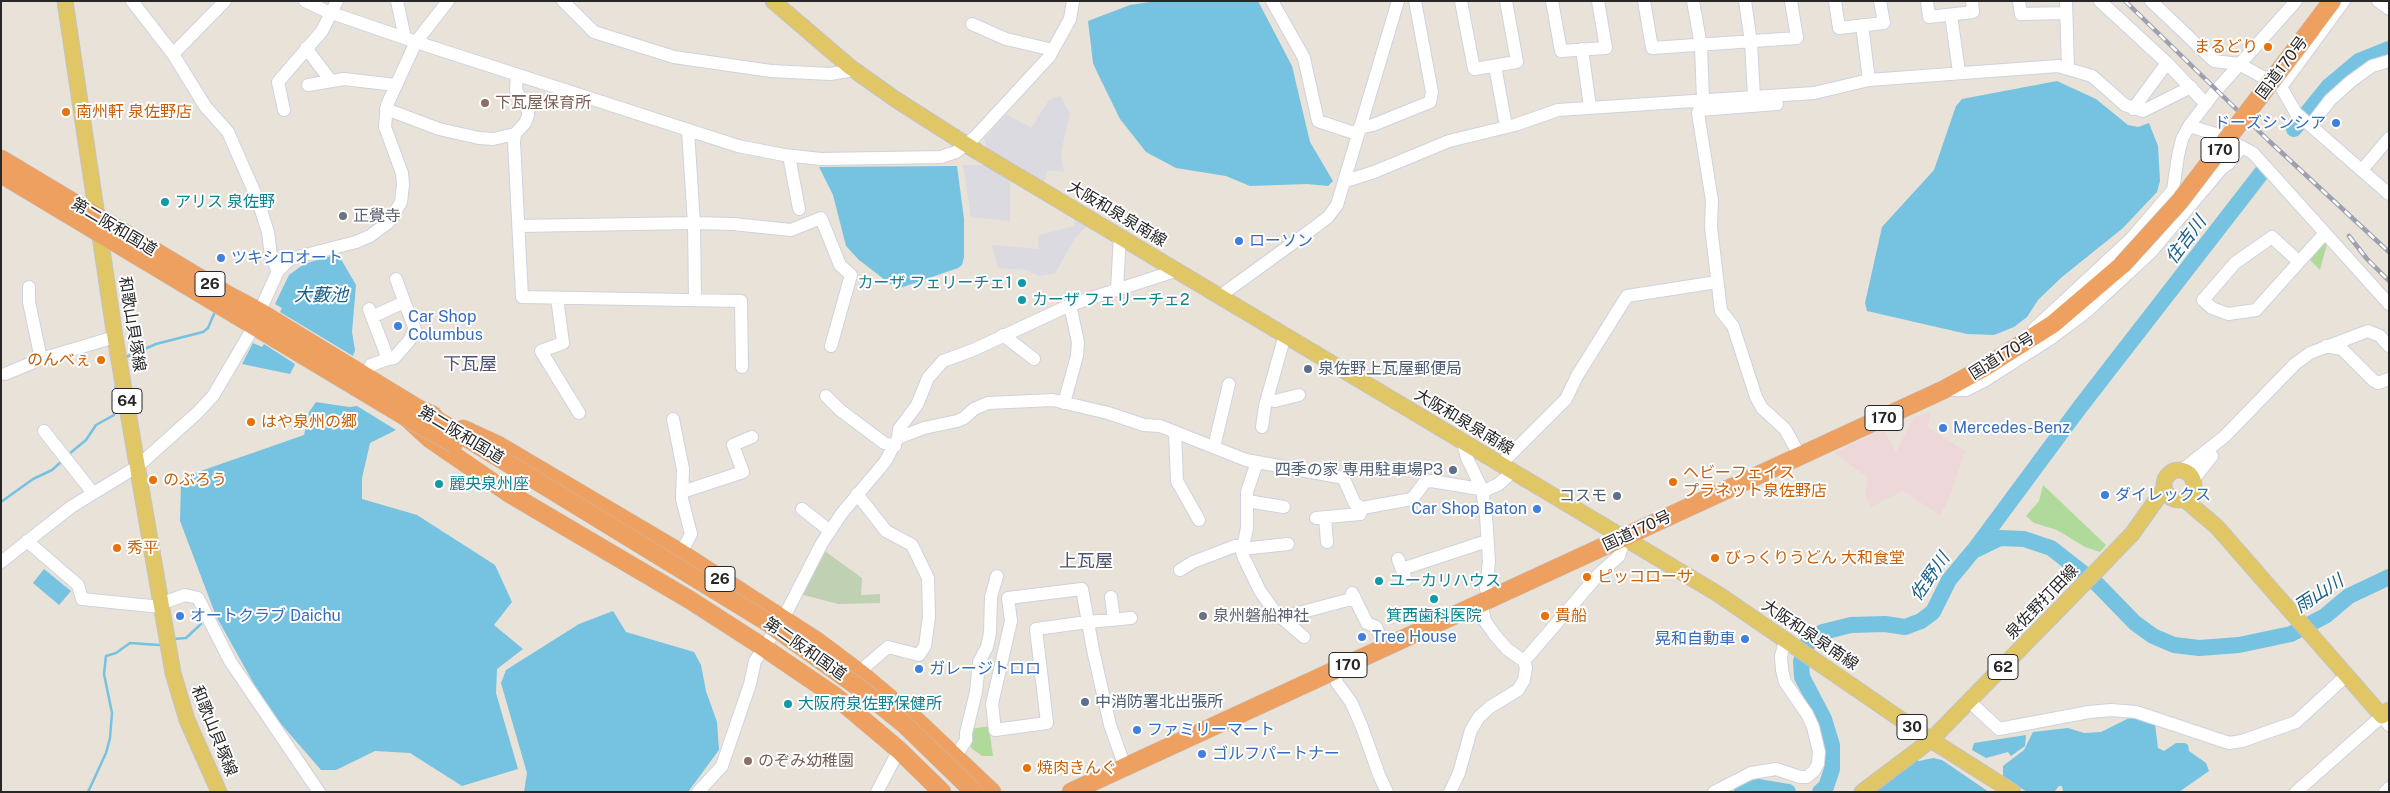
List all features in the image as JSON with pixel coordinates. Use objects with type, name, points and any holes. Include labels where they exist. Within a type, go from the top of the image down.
[{"type":"highway","name":"国道170号","points":[[1071,792],[1943,390],[2012,350],[2053,324],[2122,265],[2180,202],[2332,1]]},
{"type":"highway","name":"第二阪和国道","points":[[1,159],[100,226]]},
{"type":"highway","name":"第二阪和国道","points":[[1,174],[100,226],[257,318],[413,413],[773,639],[825,676],[896,732],[959,792]]},
{"type":"highway","name":"第二阪和国道","points":[[257,318],[365,375],[413,413],[767,622],[858,687],[904,724],[974,792]]},
{"type":"highway","name":"26","points":[[413,413],[498,445],[681,553],[783,619],[861,674],[956,756],[992,792]]},
{"type":"highway","name":"26","points":[[413,413],[430,439],[510,494],[690,600],[763,646],[834,696],[899,750],[942,792]]},
{"type":"main road","name":"和歌山貝塚線","points":[[65,1],[115,336],[173,673],[187,720],[219,792]]},
{"type":"main road","name":"大阪和泉泉南線","points":[[773,1],[854,70],[966,144],[1718,594],[1931,740],[2013,792]]},
{"type":"main road","name":"泉佐野打田線","points":[[1862,792],[1931,740],[2075,594],[2132,534],[2164,489],[2164,480],[2170,473],[2186,487],[2139,530],[2132,534]]},
{"type":"main road","points":[[2164,489],[2168,495],[2186,487],[2217,527],[2386,717]]},
{"type":"street","points":[[132,1],[173,54],[205,106],[228,132],[257,198],[268,232],[271,256],[278,271]]},
{"type":"street","points":[[173,54],[225,1]]},
{"type":"street","points":[[305,1],[331,13],[688,131],[738,146],[789,156],[821,159],[941,157],[952,154],[975,137],[1053,50],[1070,19],[1073,1]]},
{"type":"street","points":[[284,110],[278,82],[322,31],[337,1]]},
{"type":"street","points":[[398,1],[411,40]]},
{"type":"street","points":[[1,562],[71,507],[138,466],[178,432],[213,396],[257,318],[278,271],[290,259],[356,242],[370,236],[389,222],[396,214],[401,202],[402,173],[385,126],[386,109],[411,40],[448,1]]},
{"type":"street","points":[[563,1],[594,32],[628,40],[674,57],[771,71],[830,74],[854,70]]},
{"type":"street","points":[[1272,1],[1304,58],[1318,121],[1358,131],[1430,102],[1432,92],[1415,1]]},
{"type":"street","points":[[1220,296],[1328,217],[1337,205],[1346,181],[1358,131],[1398,1]]},
{"type":"street","points":[[1461,1],[1474,69],[1517,62],[1506,1]]},
{"type":"street","points":[[1552,1],[1561,51],[1606,48],[1598,1]]},
{"type":"street","points":[[1644,1],[1652,48],[1797,38],[1791,1]]},
{"type":"street","points":[[1693,1],[1701,46],[1701,105],[1712,202],[1711,226],[1721,311],[1733,326],[1756,397],[1762,408],[1785,429],[1800,456]]},
{"type":"street","points":[[1745,1],[1752,42],[1754,97]]},
{"type":"street","points":[[1835,1],[1839,28],[1884,22],[1880,1]]},
{"type":"street","points":[[1927,1],[1930,17],[1973,12],[1972,1]]},
{"type":"street","points":[[2019,1],[2021,14],[2066,7],[2068,68]]},
{"type":"street","points":[[2100,1],[2167,63],[2206,104]]},
{"type":"street","points":[[2151,1],[2214,61],[2239,64],[2281,87],[2296,113],[2389,194]]},
{"type":"street","points":[[2012,350],[2131,239],[2173,190],[2182,139],[2189,126],[2239,64],[2296,1]]},
{"type":"street","points":[[2281,87],[2344,1]]},
{"type":"street","points":[[2378,1],[2389,9]]},
{"type":"street","points":[[1951,15],[1959,72]]},
{"type":"street","points":[[972,24],[1006,39],[1053,50]]},
{"type":"street","points":[[1862,25],[1869,80]]},
{"type":"street","points":[[306,48],[331,81]]},
{"type":"street","points":[[1582,49],[1590,108]]},
{"type":"street","points":[[2311,125],[2330,100],[2350,82],[2372,66],[2389,61]]},
{"type":"street","points":[[2133,109],[2167,63]]},
{"type":"street","points":[[1495,66],[1506,126]]},
{"type":"street","points":[[1701,105],[1754,97],[1814,93],[1848,83],[1869,80],[2058,66],[2092,76],[2125,105],[2143,111],[2191,87]]},
{"type":"street","points":[[517,75],[516,90],[528,111],[525,123],[516,134],[514,142],[522,297],[741,301],[742,367]]},
{"type":"street","points":[[308,85],[344,79],[396,85]]},
{"type":"street","points":[[1346,181],[1374,172],[1449,140],[1506,126],[1558,110],[1777,104]]},
{"type":"street","points":[[386,109],[439,129],[479,138],[493,140],[516,134]]},
{"type":"street","points":[[2189,126],[2219,135],[2253,153],[2389,304]]},
{"type":"street","points":[[688,131],[694,223],[695,300]]},
{"type":"street","points":[[2362,170],[2389,138]]},
{"type":"street","points":[[1943,390],[1966,390],[1984,381],[2050,339],[2086,312],[2152,251],[2242,147]]},
{"type":"street","points":[[789,156],[800,209]]},
{"type":"street","points":[[519,226],[694,223],[733,224],[791,230],[821,218],[840,265],[851,275],[831,346]]},
{"type":"street","points":[[2298,261],[2272,237],[2236,263],[2203,300],[2212,308],[2228,314],[2256,310],[2325,233]]},
{"type":"street","points":[[1117,289],[1120,236]]},
{"type":"street","points":[[702,788],[722,766],[750,684],[755,661],[763,646],[783,619],[830,531],[857,494],[885,462],[896,442],[899,429],[917,405],[935,369],[951,358],[973,350],[1070,305],[1117,289],[1137,285],[1178,270]]},
{"type":"street","points":[[365,375],[371,365],[388,358],[394,358],[409,341],[415,330],[396,280]]},
{"type":"street","points":[[826,396],[856,416],[884,443],[896,442],[924,428],[957,421],[964,418],[974,408],[988,403],[1035,399],[1064,402],[1108,413],[1144,425],[1160,426],[1246,460],[1339,476],[1344,479],[1356,504],[1362,508],[1370,508],[1412,499],[1425,482],[1431,481],[1486,490],[1499,484],[1507,467],[1566,399],[1577,376],[1627,296],[1717,282]]},
{"type":"street","points":[[29,287],[29,302],[41,359]]},
{"type":"street","points":[[557,298],[563,343],[541,351],[579,413]]},
{"type":"street","points":[[388,358],[373,333],[371,313],[404,302]]},
{"type":"street","points":[[1064,402],[1078,349],[1076,329],[1070,305]]},
{"type":"street","points":[[2186,487],[2224,437],[2295,364],[2310,353],[2368,331],[2380,336],[2389,346]]},
{"type":"street","points":[[1002,335],[1034,359]]},
{"type":"street","points":[[1262,426],[1285,335]]},
{"type":"street","points":[[5,374],[41,359],[115,336]]},
{"type":"street","points":[[2326,346],[2342,349],[2372,380],[2378,383],[2389,379]]},
{"type":"street","points":[[1214,447],[1229,384]]},
{"type":"street","points":[[1268,399],[1275,401],[1299,395]]},
{"type":"street","points":[[673,419],[684,470],[682,492],[691,534],[681,553]]},
{"type":"street","points":[[44,431],[93,493]]},
{"type":"street","points":[[1175,432],[1177,480],[1199,520]]},
{"type":"street","points":[[682,492],[743,472],[733,445],[752,437]]},
{"type":"street","points":[[1450,792],[1459,773],[1471,730],[1479,717],[1490,707],[1518,690],[1524,680],[1526,668],[1524,661],[1507,649],[1485,621],[1489,561],[1482,489],[1467,458],[1463,442]]},
{"type":"street","points":[[1257,462],[1247,492],[1247,528],[1243,547],[1244,558],[1251,575],[1280,618],[1304,636]]},
{"type":"street","points":[[857,494],[886,532],[912,545],[928,578],[930,618],[926,646],[919,655],[888,647],[868,664],[861,674]]},
{"type":"street","points":[[1247,501],[1284,506]]},
{"type":"street","points":[[1327,542],[1320,518],[1360,514],[1362,508]]},
{"type":"street","points":[[802,509],[830,531]]},
{"type":"street","points":[[1524,661],[1599,574],[1619,556],[1625,537]]},
{"type":"street","points":[[27,541],[78,585],[82,599],[160,606],[186,595],[198,598],[230,661],[319,792]]},
{"type":"street","points":[[1402,569],[1437,552],[1488,541]]},
{"type":"street","points":[[1180,570],[1193,562],[1235,546],[1288,544]]},
{"type":"street","points":[[956,756],[966,740],[976,692],[979,662],[990,632],[991,597],[997,576]]},
{"type":"street","points":[[1125,767],[1110,725],[1088,622],[1082,589],[1008,598],[1011,621],[992,704],[995,730],[1047,723],[1036,629],[1088,622],[1131,618]]},
{"type":"street","points":[[1280,618],[1312,614],[1353,594],[1367,623],[1376,627],[1385,648]]},
{"type":"street","points":[[1112,597],[1114,620]]},
{"type":"street","points":[[1714,792],[1759,770],[1776,769],[1807,777],[1814,772],[1818,764],[1819,752],[1810,721],[1785,682],[1782,670],[1781,656],[1790,642]]},
{"type":"street","points":[[1334,671],[1337,683],[1350,702],[1362,727],[1387,792]]},
{"type":"street","points":[[1970,702],[1999,729],[2089,712],[2112,710],[2136,712],[2229,743],[2242,741],[2296,722],[2347,675]]},
{"type":"street","points":[[2296,792],[2386,717]]},
{"type":"street","points":[[877,792],[899,750]]},
{"type":"street","points":[[2385,792],[2389,788]]},
{"type":"shaded area","points":[[1060,96],[1070,113],[1061,152],[1064,172],[1048,170],[1044,182],[987,148],[984,139],[1007,114],[1031,128],[1049,100]]},
{"type":"shaded area","points":[[963,165],[986,165],[1010,178],[1010,221],[971,217]]},
{"type":"shaded area","points":[[1075,217],[1088,225],[1076,237],[1055,273],[1039,276],[1026,270],[998,268],[992,245],[1038,249],[1039,235],[1074,226]]},
{"type":"shaded area","points":[[1931,412],[1927,427],[1965,451],[1948,501],[1940,515],[1903,491],[1871,507],[1865,495],[1868,478],[1834,453],[1883,429],[1896,452],[1914,417]]},
{"type":"green space","points":[[2324,241],[2327,244],[2320,270],[2308,258]]},
{"type":"green space","points":[[2043,485],[2106,545],[2100,552],[2085,547],[2057,530],[2034,523],[2026,516],[2039,501]]},
{"type":"green space","points":[[822,549],[862,578],[861,595],[880,594],[880,603],[838,604],[800,594]]},
{"type":"green space","points":[[991,726],[992,734],[990,735],[993,756],[982,756],[971,748],[970,729]]},
{"type":"water","points":[[1156,1],[1258,1],[1292,66],[1310,142],[1333,181],[1328,186],[1307,184],[1250,186],[1226,176],[1176,168],[1146,152],[1120,119],[1093,63],[1088,21],[1130,5]]},
{"type":"water","points":[[2057,81],[2096,99],[2128,125],[2138,127],[2149,123],[2158,146],[2160,181],[2157,192],[2123,228],[2062,277],[2038,300],[2027,317],[2014,327],[1994,335],[1967,334],[1867,311],[1865,303],[1882,227],[1934,170],[1956,106],[1962,99]]},
{"type":"water","points":[[957,166],[964,219],[964,257],[962,265],[900,288],[893,286],[859,260],[846,246],[833,195],[819,167]]},
{"type":"water","name":"大藪池","points":[[338,254],[356,285],[352,332],[355,350],[353,356],[280,312],[282,308],[275,304],[289,275],[304,264]]},
{"type":"water","points":[[253,343],[262,347],[264,344],[295,364],[290,374],[242,364]]},
{"type":"water","points":[[316,402],[349,407],[357,406],[396,430],[370,443],[362,478],[362,499],[417,515],[495,565],[512,602],[494,625],[523,649],[497,669],[496,693],[518,769],[462,786],[410,753],[375,751],[336,770],[321,770],[268,709],[216,616],[180,521],[181,482],[195,473],[304,435],[309,412]]},
{"type":"water","points":[[44,569],[71,591],[59,605],[33,583]]},
{"type":"water","points":[[613,611],[626,632],[694,652],[701,665],[706,691],[717,722],[719,750],[688,792],[524,792],[527,773],[501,683],[506,670],[579,624]]},
{"type":"water","points":[[2131,717],[2155,724],[2158,748],[2164,751],[2176,743],[2185,743],[2188,745],[2189,751],[2206,763],[2209,771],[2179,792],[2063,792],[2062,786],[2059,786],[2054,792],[2027,792],[2003,776],[2003,766],[2024,750],[2033,732],[2068,728],[2084,733],[2101,732]]},
{"type":"water","points":[[2026,735],[2025,746],[2011,756],[2008,752],[1986,758],[1972,750],[1974,743]]},
{"type":"water","points":[[1933,758],[1942,760],[1989,792],[1874,792],[1915,759],[1919,761]]},
{"type":"waterway","name":"住吉川","points":[[2294,129],[2328,87],[2359,61],[2389,49]]},
{"type":"waterway","points":[[1975,549],[2080,407],[2263,171]]},
{"type":"waterway","points":[[126,357],[156,344],[203,332],[208,328],[214,314]]},
{"type":"waterway","points":[[69,454],[86,440],[96,425],[114,415],[116,382]]},
{"type":"waterway","points":[[1,502],[33,479],[52,470],[62,461]]},
{"type":"waterway","name":"佐野川","points":[[1820,792],[1826,787],[1832,769],[1832,745],[1824,719],[1802,677],[1801,661],[1809,640],[1823,632],[1851,625],[1885,624],[1905,627],[1921,621],[1933,612],[1949,580],[1973,551],[2000,538],[2024,539],[2051,548],[2097,584],[2135,623],[2153,636],[2174,645],[2199,648],[2239,645],[2291,634],[2325,616],[2349,596],[2389,577]]},
{"type":"waterway","points":[[174,639],[186,638],[201,624]]},
{"type":"waterway","points":[[88,792],[106,753],[110,738],[112,713],[104,674],[106,656],[116,653],[130,643],[159,645],[162,643]]},
{"type":"waterway","name":"佐野川","points":[[1742,792],[1758,787],[1788,792]]},
{"type":"railway","points":[[2125,1],[2268,140],[2389,252]]},
{"type":"railway","points":[[2349,236],[2367,259],[2389,281]]},
{"type":"place","name":"まるどり","points":[[2268,47]]},
{"type":"place","name":"下瓦屋保育所","points":[[485,103]]},
{"type":"place","name":"南州軒 泉佐野店","points":[[66,112]]},
{"type":"place","name":"ドーズシンシア","points":[[2336,123]]},
{"type":"place","name":"アリス 泉佐野","points":[[165,202]]},
{"type":"place","name":"正覺寺","points":[[343,216]]},
{"type":"place","name":"ローソン","points":[[1239,241]]},
{"type":"place","name":"ツキシロオート","points":[[221,258]]},
{"type":"place","name":"カーザ フェリーチェ1","points":[[1022,283]]},
{"type":"place","name":"カーザ フェリーチェ2","points":[[1022,300]]},
{"type":"place","name":"Car Shop Columbus","points":[[398,326]]},
{"type":"place","name":"のんべぇ","points":[[101,360]]},
{"type":"place","name":"泉佐野上瓦屋郵便局","points":[[1308,369]]},
{"type":"place","name":"はや泉州の郷","points":[[251,422]]},
{"type":"place","name":"Mercedes-Benz","points":[[1943,428]]},
{"type":"place","name":"四季の家 専用駐車場P3","points":[[1453,470]]},
{"type":"place","name":"のぶろう","points":[[153,480]]},
{"type":"place","name":"ヘビーフェイス プラネット泉佐野店","points":[[1673,482]]},
{"type":"place","name":"麗央泉州座","points":[[439,484]]},
{"type":"place","name":"ダイレックス","points":[[2105,495]]},
{"type":"place","name":"コスモ","points":[[1617,496]]},
{"type":"place","name":"Car Shop Baton","points":[[1537,509]]},
{"type":"place","name":"秀平","points":[[117,548]]},
{"type":"place","name":"びっくりうどん 大和食堂","points":[[1715,558]]},
{"type":"place","name":"ピッコローサ","points":[[1587,577]]},
{"type":"place","name":"ユーカリハウス","points":[[1379,581]]},
{"type":"place","name":"箕西歯科医院","points":[[1434,599]]},
{"type":"place","name":"オートクラブ Daichu","points":[[180,616]]},
{"type":"place","name":"泉州磐船神社","points":[[1203,616]]},
{"type":"place","name":"貴船","points":[[1545,616]]},
{"type":"place","name":"Tree House","points":[[1362,637]]},
{"type":"place","name":"晃和自動車","points":[[1745,639]]},
{"type":"place","name":"ガレージトロロ","points":[[919,669]]},
{"type":"place","name":"中消防署北出張所","points":[[1085,702]]},
{"type":"place","name":"大阪府泉佐野保健所","points":[[788,704]]},
{"type":"place","name":"ファミリーマート","points":[[1137,730]]},
{"type":"place","name":"ゴルフパートナー","points":[[1202,754]]},
{"type":"place","name":"のぞみ幼稚園","points":[[748,761]]},
{"type":"place","name":"焼肉きんぐ","points":[[1027,768]]},
{"type":"district","name":"下瓦屋","points":[[470,364]]},
{"type":"district","name":"上瓦屋","points":[[1086,561]]},
{"type":"water label","name":"雨山川","points":[[2319,594]]}]
